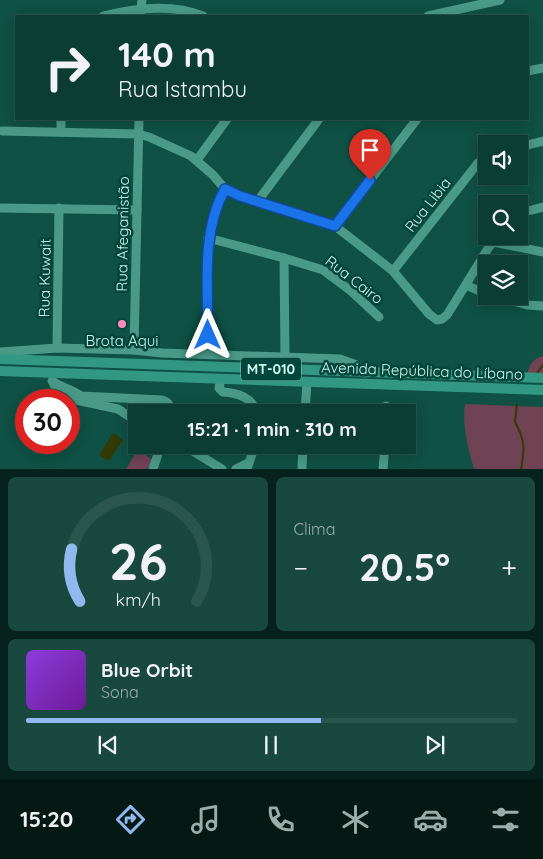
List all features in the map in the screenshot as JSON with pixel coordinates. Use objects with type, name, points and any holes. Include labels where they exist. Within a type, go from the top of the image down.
[{"type":"main road","name":"Avenida República do Líbano","points":[[0,359],[543,378]]},
{"type":"main road","name":"Avenida República do Líbano","points":[[0,371],[50,377],[221,379],[543,390]]},
{"type":"street","points":[[432,15],[486,1],[500,0]]},
{"type":"street","points":[[108,15],[140,8],[182,9],[200,15]]},
{"type":"street","points":[[529,70],[543,68]]},
{"type":"street","points":[[61,120],[61,132]]},
{"type":"street","name":"Rua Afeganistão","points":[[134,350],[138,134],[140,120]]},
{"type":"street","points":[[197,160],[226,120]]},
{"type":"street","points":[[257,202],[318,120]]},
{"type":"street","points":[[335,226],[416,120]]},
{"type":"street","points":[[2,131],[138,134],[175,148],[197,160],[225,189],[257,202],[335,226],[393,271],[429,314],[438,320],[447,315],[492,245]]},
{"type":"street","points":[[528,145],[543,141]]},
{"type":"street","name":"Rua Libia","points":[[393,271],[478,162]]},
{"type":"street","points":[[208,354],[208,238],[219,199],[225,189]]},
{"type":"street","points":[[528,211],[543,207]]},
{"type":"street","points":[[0,208],[137,210]]},
{"type":"street","name":"Rua Kuwait","points":[[57,348],[60,208]]},
{"type":"street","name":"Rua Cairo","points":[[208,238],[323,270],[351,291],[379,317]]},
{"type":"street","points":[[518,245],[543,252]]},
{"type":"street","points":[[284,258],[285,357]]},
{"type":"street","points":[[466,285],[478,290]]},
{"type":"street","points":[[527,305],[543,306]]},
{"type":"street","name":"Avenida República do Líbano","points":[[0,352],[57,348],[340,359],[354,364],[366,373]]},
{"type":"street","points":[[162,353],[162,364]]},
{"type":"street","points":[[50,377],[60,386],[74,390],[82,396],[162,400],[167,401],[169,404]]},
{"type":"street","points":[[50,377],[58,390],[66,398],[118,410],[128,415]]},
{"type":"street","points":[[221,379],[219,388],[223,392],[237,393],[253,404]]},
{"type":"street","points":[[306,404],[307,382]]},
{"type":"street","points":[[153,469],[158,454]]},
{"type":"street","points":[[198,454],[222,469]]},
{"type":"street","points":[[236,469],[247,466],[251,454]]},
{"type":"street","points":[[302,469],[303,454]]},
{"type":"street","points":[[383,469],[384,454]]},
{"type":"shaded area","points":[[543,356],[543,377],[526,377],[528,370],[536,359]]},
{"type":"shaded area","points":[[465,404],[543,407],[543,469],[474,469],[465,429]]},
{"type":"shaded area","points":[[113,433],[123,440],[109,461],[99,455]]},
{"type":"shaded area","points":[[135,454],[144,454],[153,460],[147,469],[126,469]]},
{"type":"waterway","points":[[537,373],[543,365]]},
{"type":"waterway","points":[[517,404],[515,422],[521,434],[523,445],[521,469]]},
{"type":"place","name":"Brota Aqui","points":[[122,324]]},
{"type":"route","points":[[208,335],[208,238],[219,199],[225,189],[257,202],[335,226],[370,180]]}]
